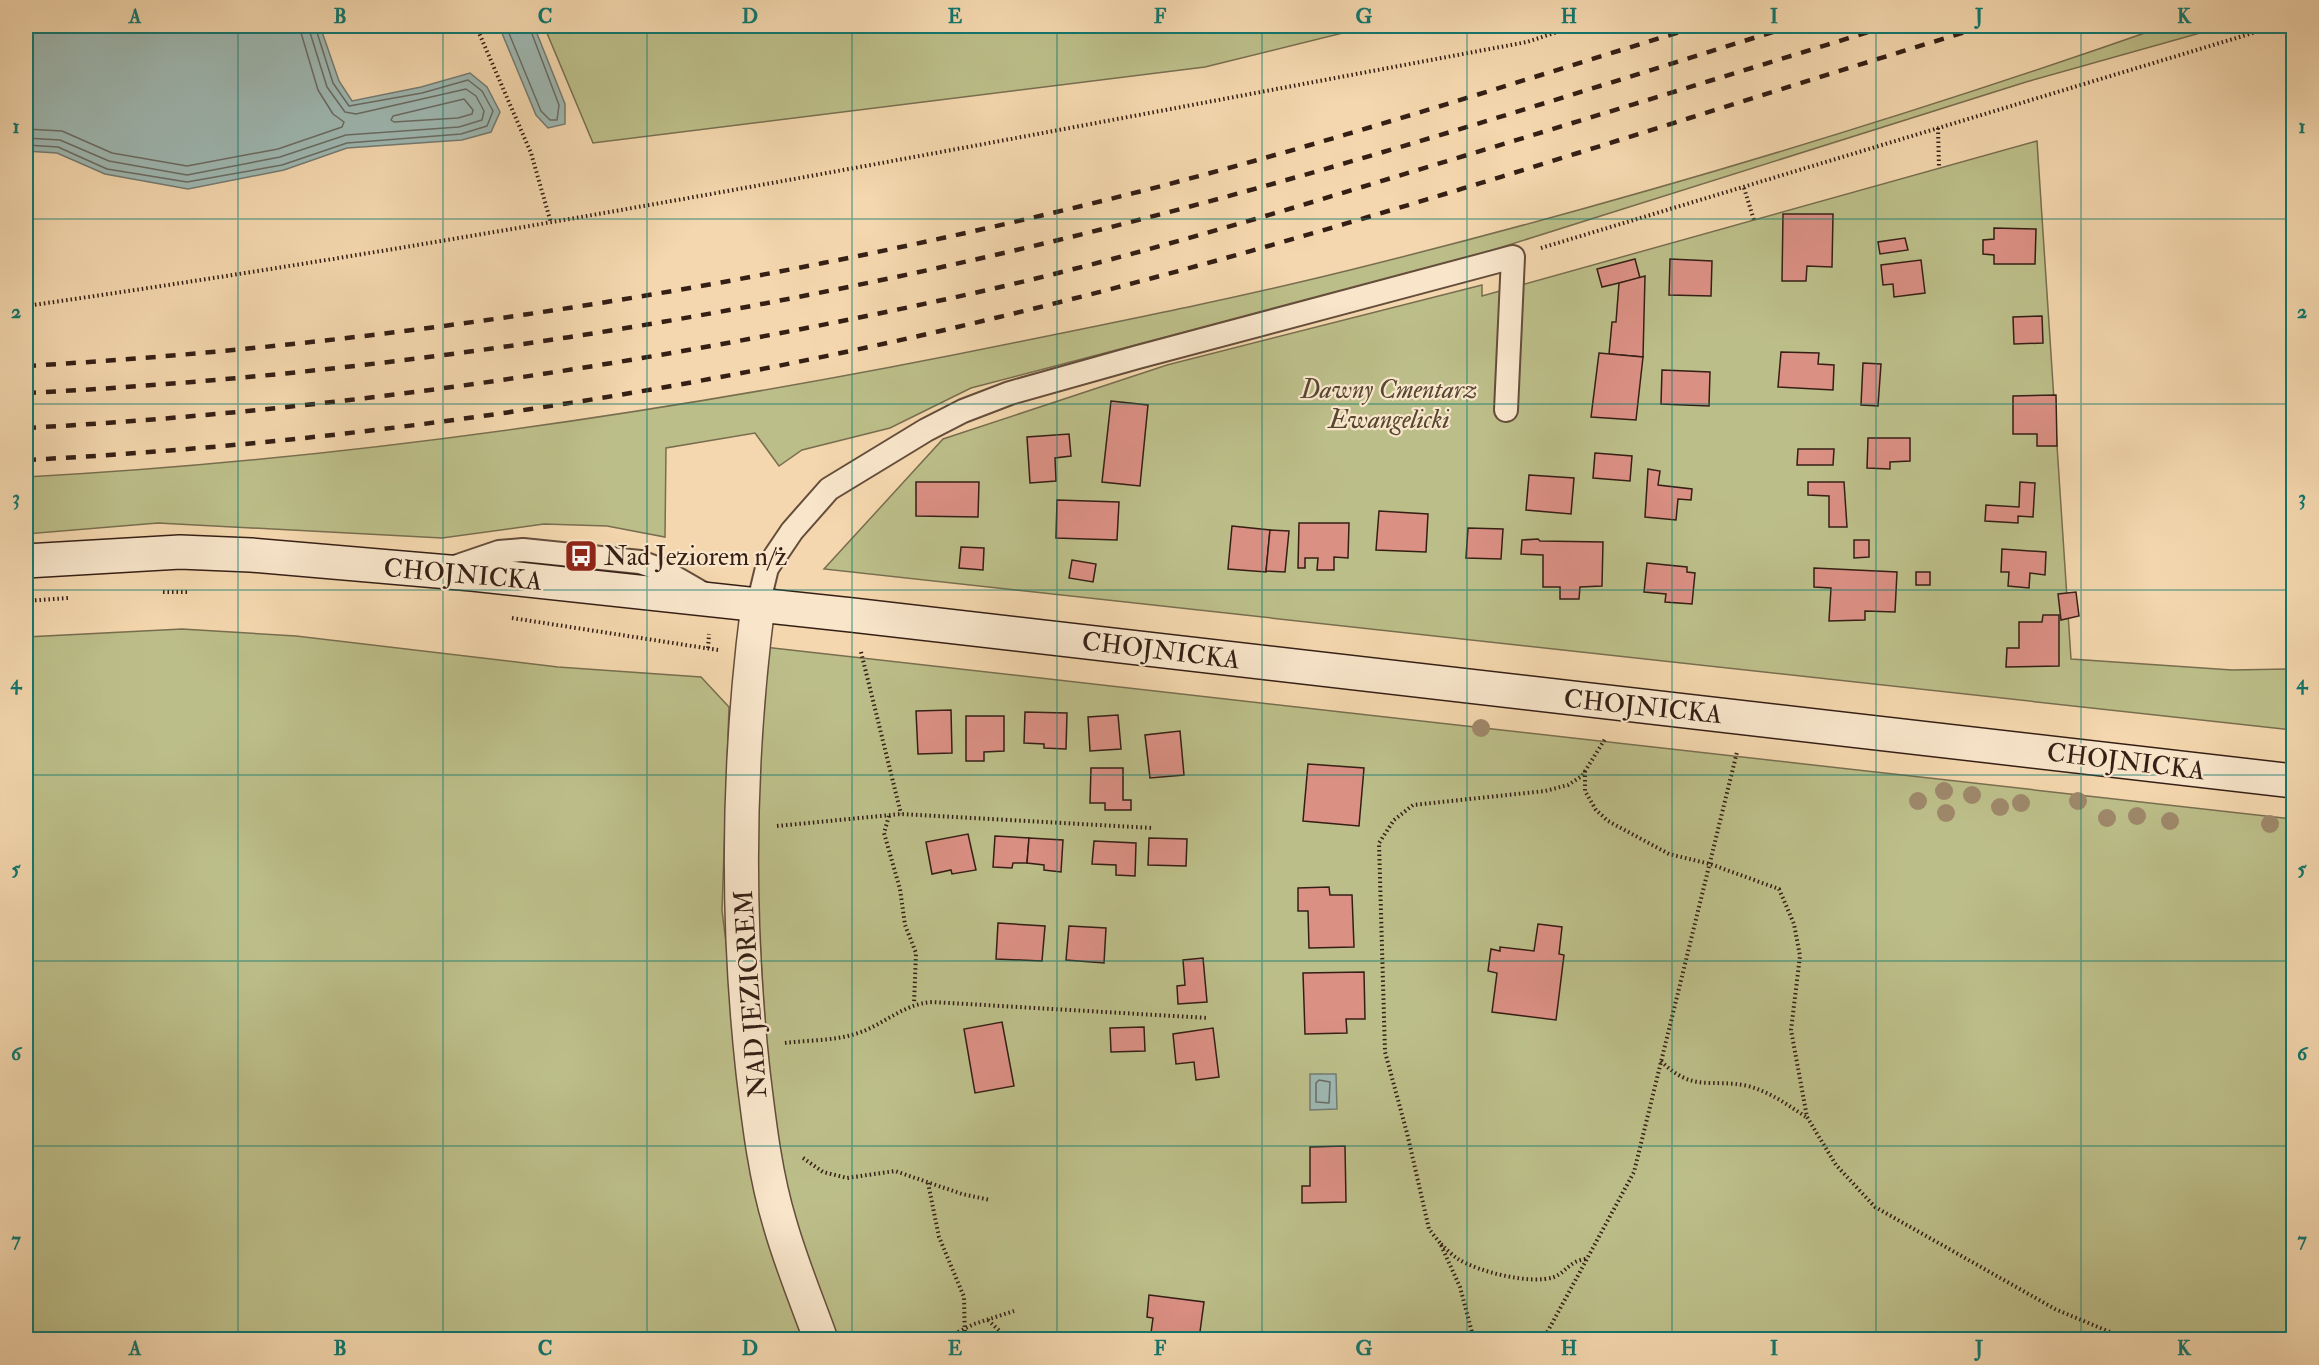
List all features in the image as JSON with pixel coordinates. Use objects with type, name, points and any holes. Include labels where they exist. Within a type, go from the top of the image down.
[{"type":"street","name":"CHOJNICKA","points":[[26,561],[180,552],[251,555],[442,572],[713,599],[2294,781]]},
{"type":"street","name":"NAD JEZIOREM","points":[[758,605],[744,752],[743,980],[763,1143],[779,1222],[820,1340]]},
{"type":"lane","points":[[758,605],[767,568],[792,531],[829,489],[926,430],[963,411],[1010,393],[1138,357],[1514,257],[1506,410]]},
{"type":"path","points":[[476,26],[531,153],[551,223]]},
{"type":"path","points":[[26,306],[224,277],[551,223],[1527,42],[1575,26]]},
{"type":"path","points":[[1514,257],[2276,26]]},
{"type":"path","points":[[1938,129],[1939,168]]},
{"type":"path","points":[[1744,188],[1754,220]]},
{"type":"path","points":[[162,592],[196,592]]},
{"type":"path","points":[[26,601],[71,598]]},
{"type":"path","points":[[852,615],[901,814]]},
{"type":"path","points":[[507,617],[752,656]]},
{"type":"path","points":[[1587,1259],[1573,1261],[1562,1273],[1552,1278],[1491,1273],[1458,1259],[1440,1243],[1429,1229],[1407,1133],[1384,1052],[1379,843],[1394,820],[1413,805],[1545,791],[1568,785],[1585,771],[1627,705]]},
{"type":"path","points":[[1543,1340],[1634,1172],[1746,717]]},
{"type":"path","points":[[1585,771],[1585,791],[1596,810],[1608,820],[1669,854],[1710,864],[1779,889],[1794,924],[1800,956],[1791,1030],[1807,1117],[1836,1165],[1875,1207],[2055,1309],[2129,1340]]},
{"type":"path","points":[[742,828],[901,814],[1153,828]]},
{"type":"path","points":[[889,815],[884,833],[900,889],[905,925],[916,953],[914,1005]]},
{"type":"path","points":[[750,1046],[854,1035],[914,1005],[932,1002],[1208,1018]]},
{"type":"path","points":[[1661,1061],[1676,1076],[1693,1082],[1748,1086],[1773,1095],[1807,1117]]},
{"type":"path","points":[[763,1143],[798,1155],[823,1172],[847,1178],[895,1171],[928,1183],[990,1200]]},
{"type":"path","points":[[928,1183],[939,1237],[964,1297],[966,1340]]},
{"type":"path","points":[[1440,1243],[1460,1287],[1474,1340]]},
{"type":"path","points":[[942,1340],[964,1329],[1014,1311]]},
{"type":"path","points":[[988,1320],[1012,1340]]},
{"type":"green space","points":[[544,26],[856,26],[860,31],[892,28],[893,26],[1371,26],[1205,67],[593,143]]},
{"type":"green space","points":[[2165,26],[2225,26],[2026,82],[1464,259],[971,388],[890,428],[802,450],[779,466],[755,433],[666,448],[665,537],[607,526],[544,524],[442,538],[158,523],[26,534],[26,477],[276,458],[525,428],[772,389],[1152,315],[1374,264],[1673,183],[1871,124]]},
{"type":"green space","name":"Dawny Cmentarz Ewangelicki","points":[[2037,141],[2071,659],[2232,670],[2293,669],[2293,730],[824,569],[943,439],[1167,365],[1482,285],[1482,296]]},
{"type":"green space","points":[[182,629],[296,636],[558,667],[701,677],[729,707],[722,910],[745,1098],[806,1339],[26,1340],[26,637]]},
{"type":"green space","points":[[764,647],[2293,819],[2293,1339],[831,1339],[789,1219],[770,1108],[756,876]]},
{"type":"water","points":[[26,26],[320,26],[339,81],[352,101],[421,87],[470,73],[487,87],[500,112],[491,132],[462,140],[347,148],[284,170],[188,189],[105,174],[57,153],[26,151]]},
{"type":"water","points":[[499,26],[534,26],[565,104],[565,124],[548,128],[536,115]]},
{"type":"water","points":[[1310,1074],[1336,1074],[1337,1109],[1310,1110]]},
{"type":"building","points":[[1783,214],[1833,214],[1832,267],[1807,266],[1806,281],[1782,281]]},
{"type":"building","points":[[1994,228],[2036,229],[2035,264],[1994,264],[1994,255],[1983,254],[1983,240],[1994,239]]},
{"type":"building","points":[[1905,238],[1908,250],[1880,254],[1878,242]]},
{"type":"building","points":[[1635,259],[1640,278],[1602,287],[1597,269]]},
{"type":"building","points":[[1670,259],[1712,261],[1711,296],[1669,295]]},
{"type":"building","points":[[1921,260],[1925,293],[1894,297],[1893,284],[1883,285],[1881,265]]},
{"type":"building","points":[[1645,276],[1643,357],[1609,354],[1612,322],[1616,322],[1619,283]]},
{"type":"building","points":[[2042,316],[2043,343],[2014,344],[2013,317]]},
{"type":"building","points":[[1781,352],[1819,353],[1818,364],[1834,365],[1833,390],[1778,387]]},
{"type":"building","points":[[1599,353],[1643,357],[1636,420],[1591,417]]},
{"type":"building","points":[[1863,363],[1881,364],[1878,406],[1861,405]]},
{"type":"building","points":[[1662,370],[1710,372],[1709,406],[1661,404]]},
{"type":"building","points":[[2056,395],[2057,446],[2037,446],[2037,434],[2013,434],[2013,396]]},
{"type":"building","points":[[1111,401],[1148,405],[1140,486],[1102,482]]},
{"type":"building","points":[[1069,434],[1071,456],[1055,458],[1056,481],[1030,483],[1027,437]]},
{"type":"building","points":[[1868,438],[1910,438],[1910,461],[1890,462],[1890,469],[1867,468]]},
{"type":"building","points":[[1798,449],[1834,449],[1833,465],[1797,465]]},
{"type":"building","points":[[1595,453],[1632,456],[1630,481],[1593,478]]},
{"type":"building","points":[[1648,469],[1660,471],[1658,485],[1692,489],[1691,500],[1678,499],[1676,520],[1645,517]]},
{"type":"building","points":[[1529,475],[1574,478],[1571,514],[1526,510]]},
{"type":"building","points":[[916,482],[979,482],[978,517],[916,516]]},
{"type":"building","points":[[1808,482],[1844,482],[1847,527],[1829,527],[1829,496],[1808,495]]},
{"type":"building","points":[[2020,482],[2035,483],[2033,517],[2018,516],[2018,523],[1985,521],[1986,505],[2019,507]]},
{"type":"building","points":[[1057,500],[1119,502],[1117,540],[1056,538]]},
{"type":"building","points":[[1379,511],[1428,514],[1426,552],[1376,550]]},
{"type":"building","points":[[1299,523],[1349,523],[1348,558],[1334,557],[1334,570],[1317,570],[1318,558],[1305,558],[1305,568],[1298,568]]},
{"type":"building","points":[[1232,526],[1270,530],[1266,572],[1228,569]]},
{"type":"building","points":[[1468,528],[1503,529],[1501,559],[1466,558]]},
{"type":"building","points":[[1270,530],[1289,531],[1285,572],[1266,571]]},
{"type":"building","points":[[1538,539],[1540,541],[1603,542],[1602,586],[1580,587],[1579,599],[1560,599],[1560,587],[1543,587],[1543,555],[1521,554],[1522,540]]},
{"type":"building","points":[[1854,540],[1869,540],[1869,557],[1854,558]]},
{"type":"building","points":[[961,547],[984,548],[983,570],[959,568]]},
{"type":"building","points":[[2002,549],[2046,552],[2045,575],[2030,573],[2029,588],[2008,586],[2009,572],[2001,572]]},
{"type":"building","points":[[1072,560],[1096,564],[1093,582],[1069,578]]},
{"type":"building","points":[[1647,563],[1687,567],[1687,572],[1695,573],[1692,604],[1665,602],[1666,594],[1644,592]]},
{"type":"building","points":[[1814,568],[1897,572],[1895,612],[1865,611],[1865,620],[1829,621],[1831,588],[1814,587]]},
{"type":"building","points":[[1916,572],[1930,572],[1930,585],[1916,585]]},
{"type":"building","points":[[2076,592],[2079,616],[2061,620],[2058,594]]},
{"type":"building","points":[[2043,615],[2059,615],[2059,666],[2006,667],[2007,648],[2019,648],[2019,622],[2042,622]]},
{"type":"building","points":[[951,710],[952,753],[918,754],[916,711]]},
{"type":"building","points":[[1025,712],[1067,713],[1066,749],[1044,748],[1044,744],[1024,743]]},
{"type":"building","points":[[1118,715],[1121,749],[1090,751],[1088,717]]},
{"type":"building","points":[[966,716],[1004,716],[1004,751],[984,752],[984,761],[966,761]]},
{"type":"building","points":[[1180,731],[1184,775],[1150,778],[1145,735]]},
{"type":"building","points":[[1308,764],[1364,768],[1359,826],[1303,821]]},
{"type":"building","points":[[1091,768],[1123,768],[1123,800],[1131,800],[1131,810],[1105,810],[1105,803],[1090,803]]},
{"type":"building","points":[[968,834],[976,870],[952,874],[951,870],[932,874],[926,842]]},
{"type":"building","points":[[995,836],[1029,838],[1027,863],[1013,863],[1012,868],[993,867]]},
{"type":"building","points":[[1029,838],[1063,840],[1061,872],[1044,870],[1044,865],[1027,863]]},
{"type":"building","points":[[1149,838],[1187,839],[1186,866],[1148,865]]},
{"type":"building","points":[[1094,841],[1136,843],[1135,876],[1116,875],[1116,865],[1092,864]]},
{"type":"building","points":[[1329,887],[1330,895],[1352,895],[1354,947],[1309,948],[1308,911],[1298,911],[1298,888]]},
{"type":"building","points":[[998,923],[1045,926],[1042,961],[996,959]]},
{"type":"building","points":[[1538,924],[1562,927],[1559,954],[1564,955],[1556,1020],[1492,1012],[1497,973],[1488,971],[1491,949],[1500,951],[1500,947],[1534,951]]},
{"type":"building","points":[[1069,926],[1106,928],[1104,963],[1066,960]]},
{"type":"building","points":[[1203,958],[1207,1002],[1178,1004],[1177,986],[1185,985],[1183,960]]},
{"type":"building","points":[[1364,972],[1365,1019],[1346,1019],[1347,1033],[1305,1034],[1303,973]]},
{"type":"building","points":[[1002,1022],[1014,1086],[975,1093],[964,1029]]},
{"type":"building","points":[[1144,1027],[1145,1051],[1111,1052],[1110,1028]]},
{"type":"building","points":[[1213,1028],[1219,1077],[1196,1080],[1194,1062],[1176,1064],[1173,1034]]},
{"type":"building","points":[[1345,1146],[1346,1202],[1302,1203],[1302,1186],[1310,1186],[1310,1147]]},
{"type":"building","points":[[1149,1295],[1204,1302],[1199,1339],[1151,1333],[1153,1318],[1147,1317]]},
{"type":"railway","points":[[26,366],[167,356],[447,326],[725,282],[863,255],[1138,192],[1279,154],[1699,26]]},
{"type":"railway","points":[[26,393],[298,372],[433,356],[703,315],[837,289],[971,261],[1190,207],[1449,132],[1792,26]]},
{"type":"railway","points":[[26,428],[258,410],[489,382],[718,345],[947,299],[1006,286],[1238,224],[1888,26]]},
{"type":"railway","points":[[26,460],[270,441],[514,412],[756,370],[876,346],[1120,287],[1245,253],[1492,180],[1985,26]]},
{"type":"place","name":"Nad Jeziorem n/ż","points":[[581,556]]}]
